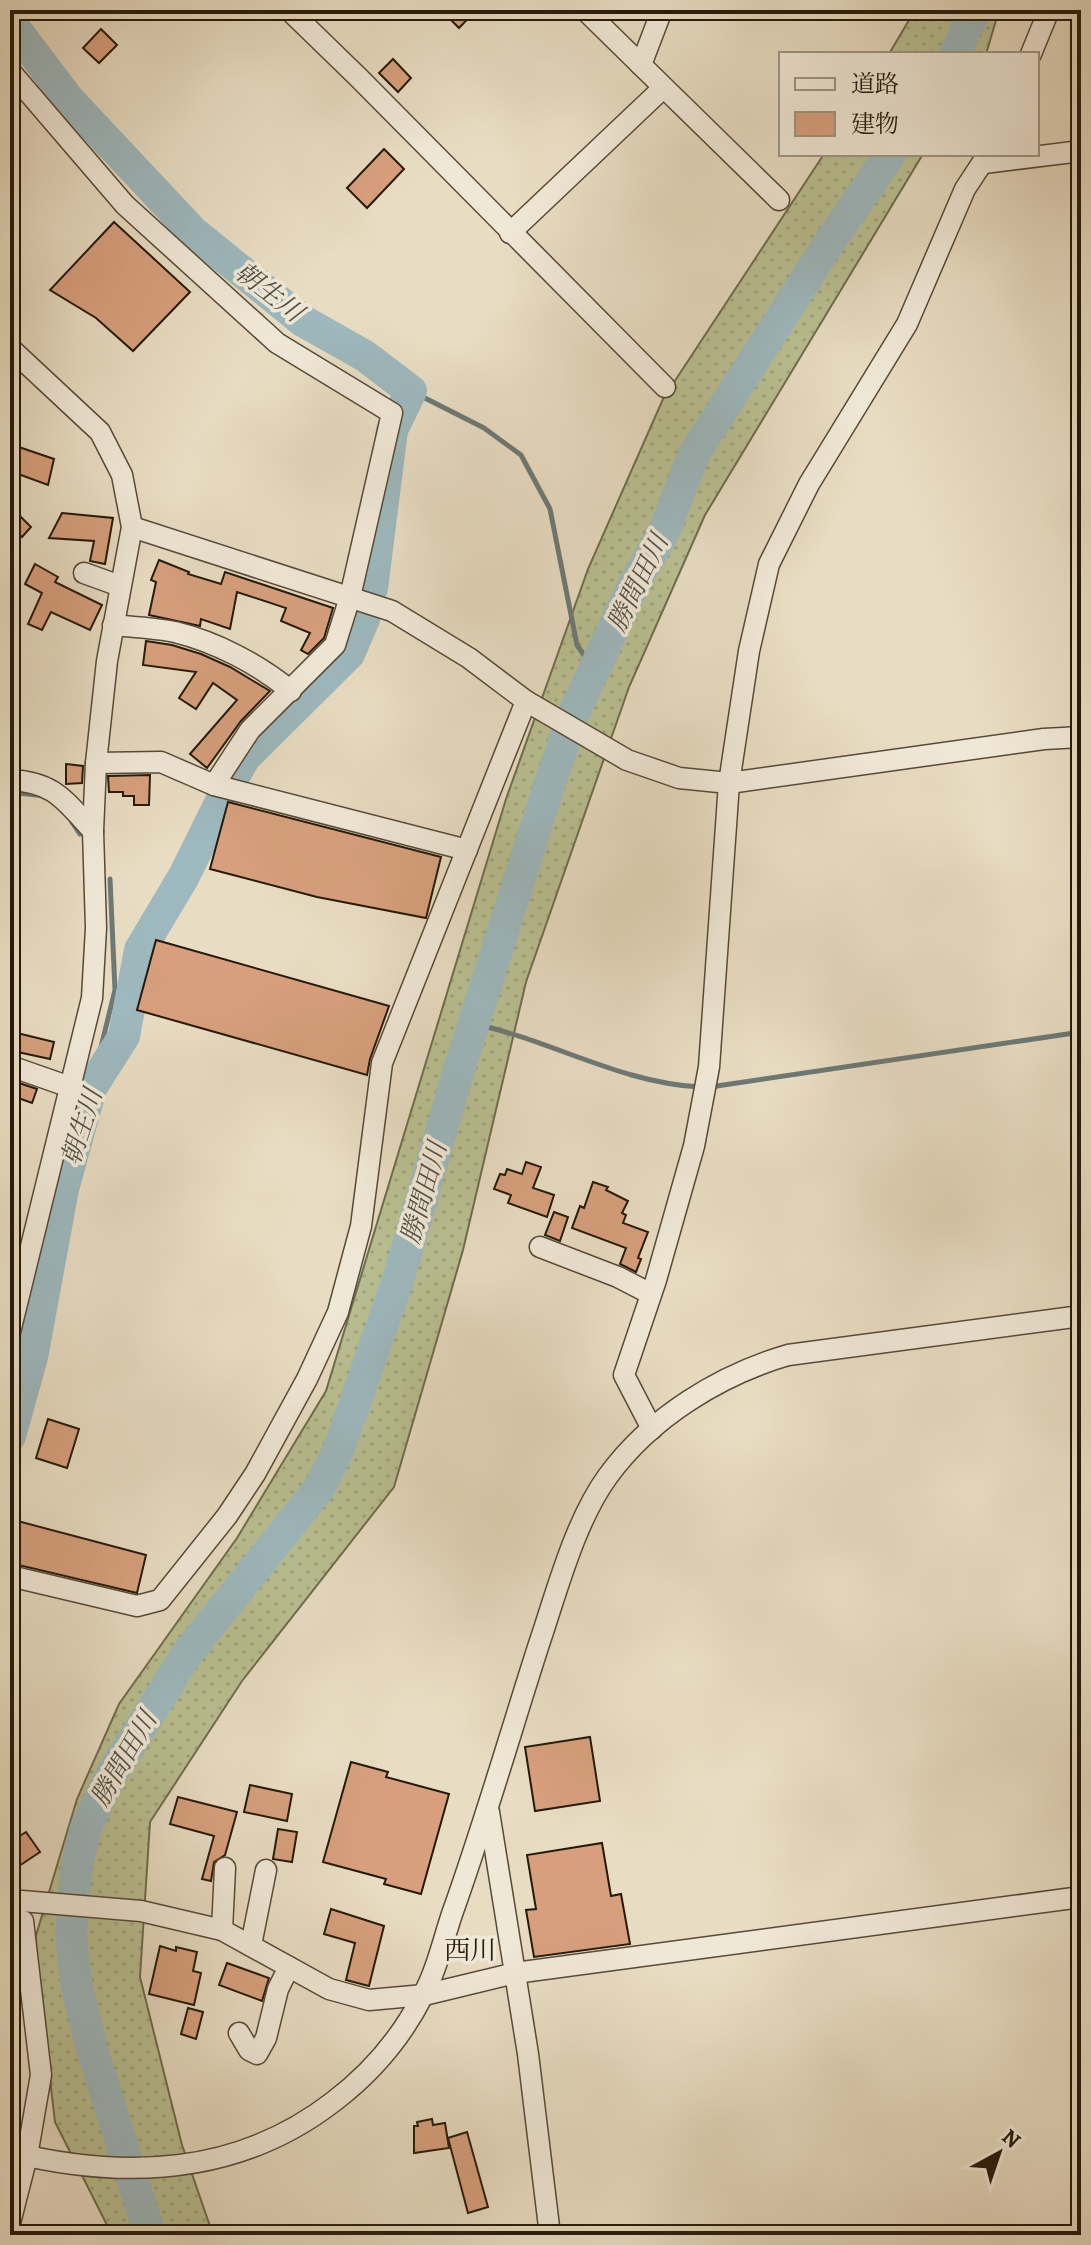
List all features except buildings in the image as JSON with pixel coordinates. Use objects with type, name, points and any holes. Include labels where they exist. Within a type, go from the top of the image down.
[{"type":"street","points":[[289,10],[665,387]]},
{"type":"street","points":[[585,10],[662,89],[779,200]]},
{"type":"street","points":[[641,65],[662,10]]},
{"type":"street","points":[[1032,52],[1049,10]]},
{"type":"street","points":[[10,71],[125,205],[277,343],[392,413],[350,597],[335,645],[250,730],[214,785]]},
{"type":"street","points":[[510,233],[662,89]]},
{"type":"street","points":[[1039,154],[1081,151]]},
{"type":"street","points":[[652,1429],[624,1375],[694,1146],[709,1067],[729,783],[749,651],[769,564],[809,484],[907,324],[965,189],[986,158],[1013,156]]},
{"type":"street","points":[[10,348],[100,432],[122,475],[132,527],[113,625],[96,763],[93,831],[96,928],[92,998],[10,1332]]},
{"type":"street","points":[[132,527],[392,611],[469,658],[526,701],[615,753],[679,778],[729,783],[1044,739],[1081,737]]},
{"type":"street","points":[[84,573],[120,586]]},
{"type":"street","points":[[113,625],[171,631],[217,645],[291,691]]},
{"type":"street","points":[[10,1576],[137,1606],[160,1600],[227,1516],[255,1474],[307,1379],[338,1312],[361,1226],[382,1063],[526,701]]},
{"type":"street","points":[[96,763],[161,762],[214,785],[467,850]]},
{"type":"street","points":[[12,777],[56,790],[93,831]]},
{"type":"street","points":[[10,1066],[70,1087]]},
{"type":"street","points":[[540,1247],[618,1277],[651,1294]]},
{"type":"street","points":[[18,2154],[56,2162],[143,2169],[197,2164],[278,2139],[313,2118],[371,2069],[402,2030],[424,1995],[488,1808],[552,1605],[589,1506],[609,1473],[652,1429],[700,1393],[750,1367],[788,1355],[1081,1316]]},
{"type":"street","points":[[488,1808],[528,2054],[550,2235]]},
{"type":"street","points":[[222,1930],[225,1868]]},
{"type":"street","points":[[251,1945],[266,1870]]},
{"type":"street","points":[[10,1900],[141,1911],[222,1930],[329,1989],[369,2000],[424,1995],[515,1973],[1081,1897]]},
{"type":"street","points":[[10,1919],[23,1921],[41,2075],[18,2154],[10,2223]]},
{"type":"street","points":[[239,2033],[249,2050],[257,2054],[266,2038],[278,1989],[289,1967]]},
{"type":"green space","points":[[915,10],[999,10],[987,52],[890,52]]},
{"type":"green space","points":[[823,156],[922,156],[705,515],[629,687],[526,982],[463,1250],[394,1487],[242,1681],[150,1822],[140,1977],[182,2145],[213,2235],[112,2235],[55,2122],[34,1942],[77,1799],[119,1704],[237,1538],[326,1391],[506,799],[588,569],[663,399]]},
{"type":"waterway","name":"勝間田川","points":[[956,52],[975,10]]},
{"type":"waterway","name":"朝生川","points":[[10,22],[69,100],[193,232],[303,321],[365,356],[411,391],[392,430],[372,588]]},
{"type":"waterway","name":"勝間田川","points":[[150,2235],[92,2049],[76,1983],[71,1935],[76,1871],[85,1830],[110,1777],[186,1655],[320,1487],[338,1451],[397,1283],[459,1070],[573,715],[632,588],[665,529],[694,454],[825,249],[889,156]]},
{"type":"waterway","points":[[411,391],[484,428],[521,455],[550,509],[577,645],[594,670]]},
{"type":"waterway","name":"朝生川","points":[[230,783],[245,757],[349,654],[364,619]]},
{"type":"waterway","points":[[10,792],[45,796]]},
{"type":"waterway","name":"朝生川","points":[[10,1436],[32,1357],[63,1189],[91,1088],[124,1036],[140,950],[184,876],[224,795]]},
{"type":"waterway","points":[[72,822],[80,834]]},
{"type":"waterway","points":[[91,1088],[115,990],[110,879]]},
{"type":"waterway","points":[[474,1024],[642,1078],[700,1087]]},
{"type":"waterway","points":[[710,1087],[1081,1032]]},
{"type":"district","name":"西川","points":[[470,1950]]}]
